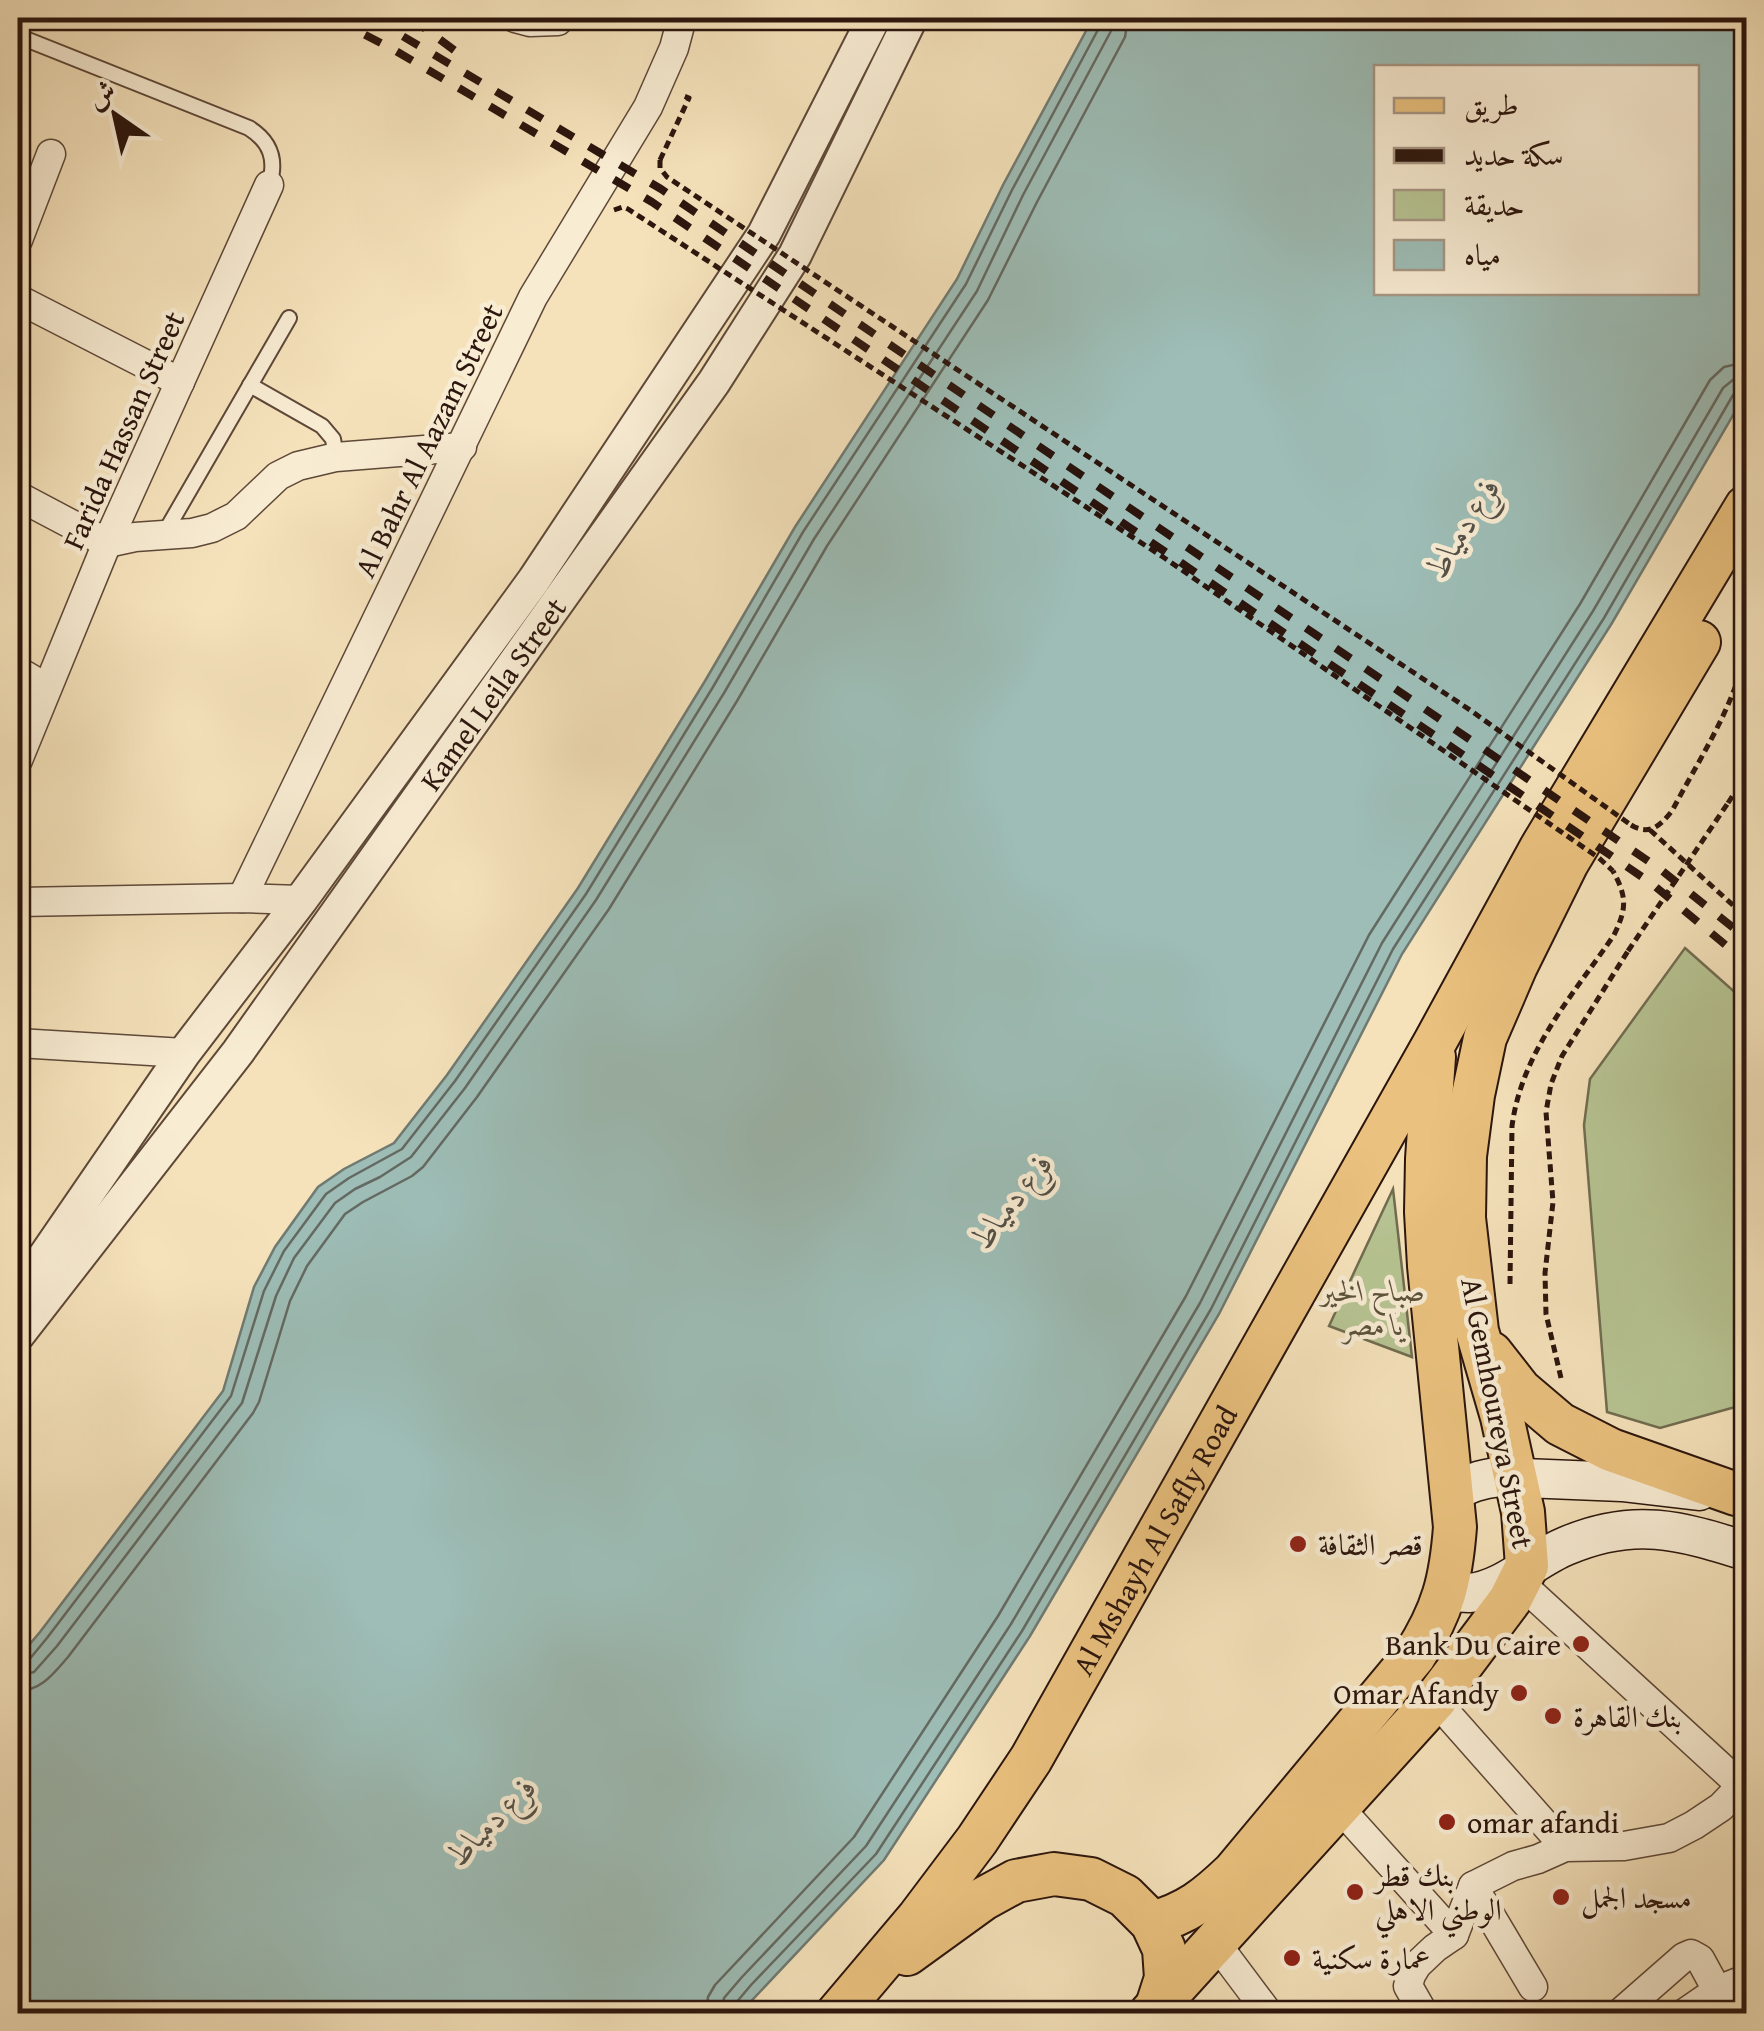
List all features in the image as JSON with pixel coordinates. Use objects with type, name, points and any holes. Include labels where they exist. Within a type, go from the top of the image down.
[{"type":"main road","name":"Al Gemhoureya Street","points":[[1152,1923],[1176,1916],[1208,1898],[1234,1872],[1414,1656],[1434,1625],[1446,1592],[1454,1527],[1426,1212],[1435,1042],[1540,848],[1746,507]]},
{"type":"main road","name":"Al Gemhoureya Street","points":[[1153,2010],[1435,1700],[1510,1600],[1523,1574],[1523,1512],[1502,1417],[1477,1331],[1464,1218],[1464,1156],[1485,1038],[1567,863],[1746,562]]},
{"type":"main road","name":"Al Mshayh Al Safly Road","points":[[846,2002],[919,1918],[977,1840],[1030,1758],[1435,1042]]},
{"type":"main road","points":[[1477,1331],[1512,1381],[1560,1424],[1611,1450],[1741,1495]]},
{"type":"main road","points":[[1452,1494],[1482,1479],[1499,1477],[1622,1482],[1741,1495]]},
{"type":"main road","points":[[1446,1592],[1490,1588],[1523,1574],[1566,1546],[1604,1533],[1646,1527],[1746,1551]]},
{"type":"main road","points":[[846,2002],[983,1899],[1016,1881],[1054,1874],[1091,1880],[1126,1896],[1152,1923],[1164,1949],[1166,1978],[1153,2010]]},
{"type":"street","points":[[515,18],[558,21]]},
{"type":"street","name":"Al Bahr Al Aazam Street","points":[[242,898],[533,296],[648,107],[674,48],[682,18]]},
{"type":"street","name":"Kamel Leila Street","points":[[18,1295],[182,1056],[534,580],[764,234],[874,18]]},
{"type":"street","name":"Kamel Leila Street","points":[[18,1335],[215,1084],[714,382],[794,255],[911,18]]},
{"type":"street","points":[[18,240],[50,154]]},
{"type":"street","name":"Farida Hassan Street","points":[[18,760],[107,543],[269,185]]},
{"type":"street","points":[[18,299],[180,382]]},
{"type":"street","points":[[18,496],[107,543],[212,528],[236,516],[278,476],[298,466],[336,456],[462,446]]},
{"type":"street","points":[[18,671],[47,688]]},
{"type":"street","points":[[18,902],[300,900]]},
{"type":"street","points":[[206,1026],[226,1035],[238,1052]]},
{"type":"street","points":[[18,1043],[182,1056],[186,1068],[215,1084]]},
{"type":"street","points":[[1424,2014],[1408,1986],[1411,1976],[1417,1965],[1454,1935],[1474,1886],[1513,1866],[1565,1847],[1624,1846],[1669,1838],[1721,1807],[1740,1790],[1523,1574]]},
{"type":"street","points":[[1435,1700],[1565,1847]]},
{"type":"street","points":[[1338,1806],[1454,1935]]},
{"type":"street","points":[[1474,1886],[1534,1986]]},
{"type":"street","points":[[1215,1942],[1269,2014]]},
{"type":"street","points":[[1619,2014],[1691,1954],[1700,1958],[1724,2001]]},
{"type":"street","points":[[1682,2014],[1724,2001],[1746,1979]]},
{"type":"lane","points":[[18,36],[249,128],[269,146],[273,172],[269,185]]},
{"type":"lane","points":[[163,535],[289,318]]},
{"type":"lane","points":[[250,385],[322,426],[334,439],[336,456]]},
{"type":"lane","points":[[1740,1790],[1746,1828]]},
{"type":"path","points":[[660,160],[660,168],[667,177],[1470,710],[1641,831],[1658,825],[1672,811],[1730,702],[1746,650]]},
{"type":"path","points":[[614,210],[628,209],[1163,557],[1613,871],[1624,891],[1624,914],[1614,935],[1530,1059],[1515,1103],[1510,1290]]},
{"type":"path","points":[[1560,1424],[1564,1401],[1561,1377],[1546,1314],[1545,1273],[1554,1202],[1546,1112],[1551,1084],[1562,1056],[1628,950],[1746,775]]},
{"type":"path","points":[[1650,830],[1746,917]]},
{"type":"green space","points":[[1685,948],[1746,1002],[1746,1404],[1660,1428],[1607,1412],[1584,1125],[1590,1079]]},
{"type":"green space","name":"صباح الخير يا مصر","points":[[1393,1189],[1412,1357],[1329,1326]]},
{"type":"water","name":"فرع دمياط","points":[[1093,18],[1746,18],[1746,393],[1612,623],[1402,954],[1219,1314],[1030,1636],[884,1860],[740,2013],[18,2013],[18,1658],[223,1391],[254,1287],[275,1247],[318,1187],[394,1143],[447,1075],[578,888],[795,527],[957,279]]},
{"type":"railway","points":[[333,18],[652,202],[1651,883],[1746,962]]},
{"type":"railway","points":[[372,18],[661,189],[1660,869],[1746,938]]},
{"type":"railway","points":[[411,18],[462,56]]},
{"type":"place","name":"قصر الثقافة","points":[[1298,1544]]},
{"type":"place","name":"Bank Du Caire","points":[[1581,1644]]},
{"type":"place","name":"Omar Afandy","points":[[1519,1693]]},
{"type":"place","name":"بنك القاهرة","points":[[1553,1716]]},
{"type":"place","name":"omar afandi","points":[[1447,1822]]},
{"type":"place","name":"بنك قطر الوطني الاهلي","points":[[1355,1892]]},
{"type":"place","name":"مسجد الجمل","points":[[1561,1897]]},
{"type":"place","name":"عمارة سكنية","points":[[1292,1958]]}]
